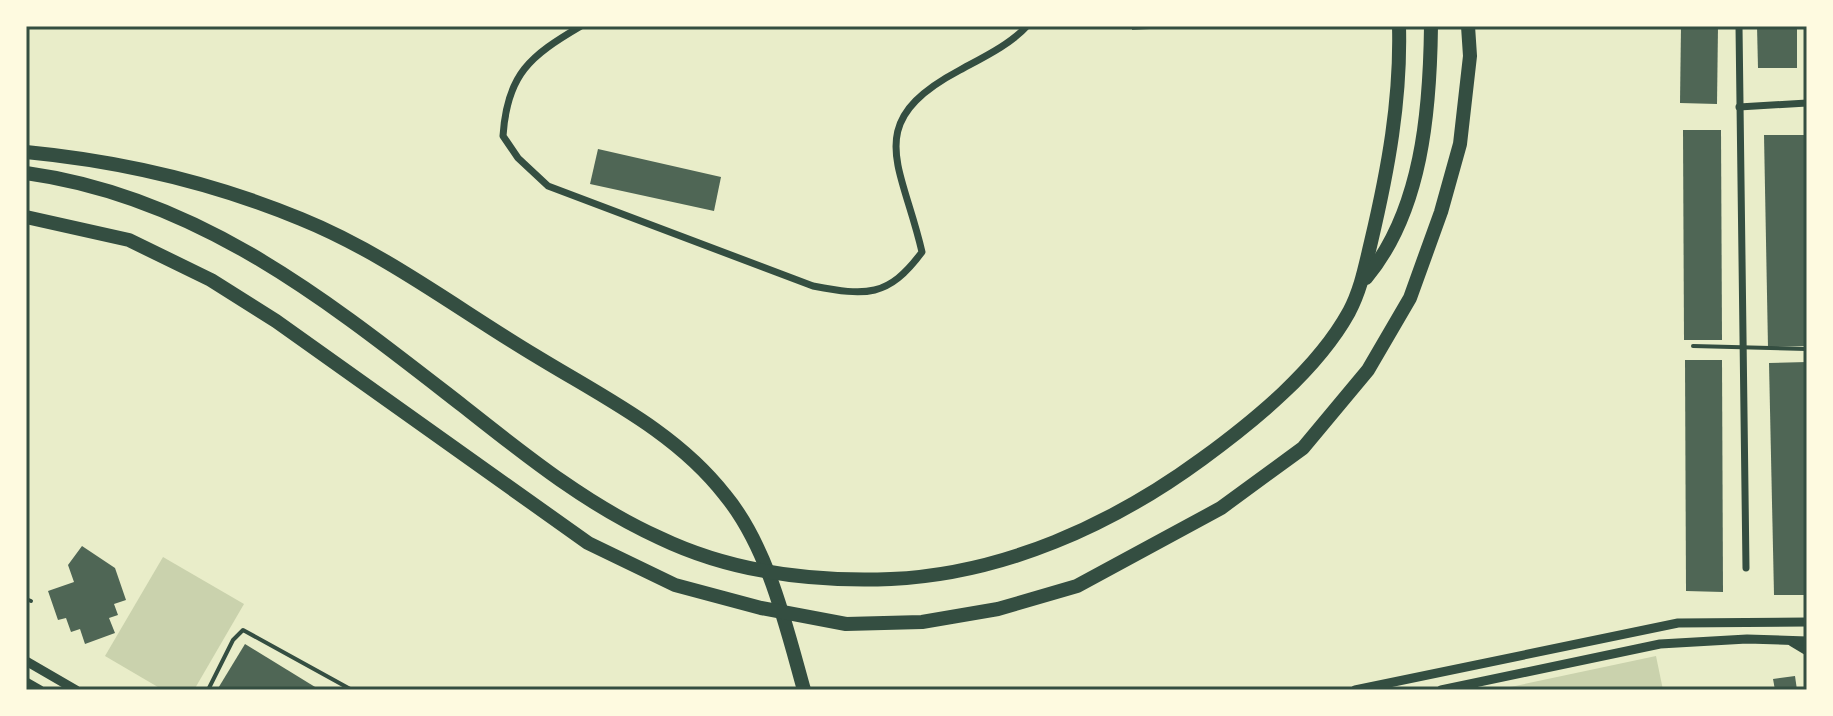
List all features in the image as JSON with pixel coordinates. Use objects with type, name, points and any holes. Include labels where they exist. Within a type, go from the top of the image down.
[{"type":"highway","points":[[1363,282],[1392,143],[1401,79],[1399,26]]},
{"type":"highway","points":[[26,173],[120,195],[178,216],[268,261],[371,334],[594,505],[663,540],[744,567],[836,581],[928,577],[1013,557],[1095,526],[1170,483],[1258,419],[1321,349],[1347,315],[1363,282],[1387,252],[1418,165],[1430,73],[1431,26]]},
{"type":"highway","points":[[26,217],[129,240],[211,280],[276,321],[588,543],[675,585],[761,608],[846,624],[922,622],[998,609],[1077,586],[1221,508],[1303,448],[1368,370],[1410,298],[1441,212],[1460,144],[1470,56],[1468,26]]},
{"type":"highway","points":[[26,152],[89,158],[174,177],[302,219],[393,266],[666,436],[698,464],[727,496],[752,538],[804,690]]},
{"type":"street","points":[[581,26],[539,51],[511,88],[503,136],[518,158],[548,186],[813,286],[848,292],[882,288],[902,279],[922,252],[900,176],[894,136],[904,113],[927,87],[978,60],[1027,26]]},
{"type":"street","points":[[1739,26],[1746,568]]},
{"type":"street","points":[[1739,107],[1807,103]]},
{"type":"street","points":[[1747,622],[1747,639]]},
{"type":"street","points":[[1355,690],[1678,623],[1807,622]]},
{"type":"street","points":[[1445,670],[1445,689],[1660,644],[1747,639],[1807,641]]},
{"type":"street","points":[[1789,640],[1807,651]]},
{"type":"street","points":[[26,661],[76,690]]},
{"type":"street","points":[[26,682],[40,690]]},
{"type":"lane","points":[[1693,346],[1807,349]]},
{"type":"lane","points":[[208,690],[233,640],[243,630],[352,690]]},
{"type":"green space","points":[[163,557],[244,604],[194,690],[163,690],[105,656]]},
{"type":"green space","points":[[1656,656],[1663,690],[1496,690]]},
{"type":"building","points":[[1132,26],[1167,26],[1167,28],[1132,30]]},
{"type":"building","points":[[1681,26],[1718,26],[1717,104],[1680,103]]},
{"type":"building","points":[[1757,26],[1797,26],[1797,68],[1758,68]]},
{"type":"building","points":[[1683,130],[1721,130],[1722,340],[1684,340]]},
{"type":"building","points":[[1764,135],[1807,135],[1807,346],[1768,347]]},
{"type":"building","points":[[598,149],[721,177],[714,211],[590,184]]},
{"type":"building","points":[[1685,360],[1722,360],[1723,592],[1686,591]]},
{"type":"building","points":[[1807,362],[1807,595],[1774,595],[1769,363]]},
{"type":"building","points":[[82,546],[115,568],[126,600],[114,604],[118,615],[109,618],[115,633],[85,644],[80,629],[71,632],[66,618],[58,620],[48,591],[74,582],[68,565]]},
{"type":"building","points":[[245,644],[320,690],[217,690]]},
{"type":"building","points":[[1795,676],[1797,690],[1775,690],[1773,679]]}]
